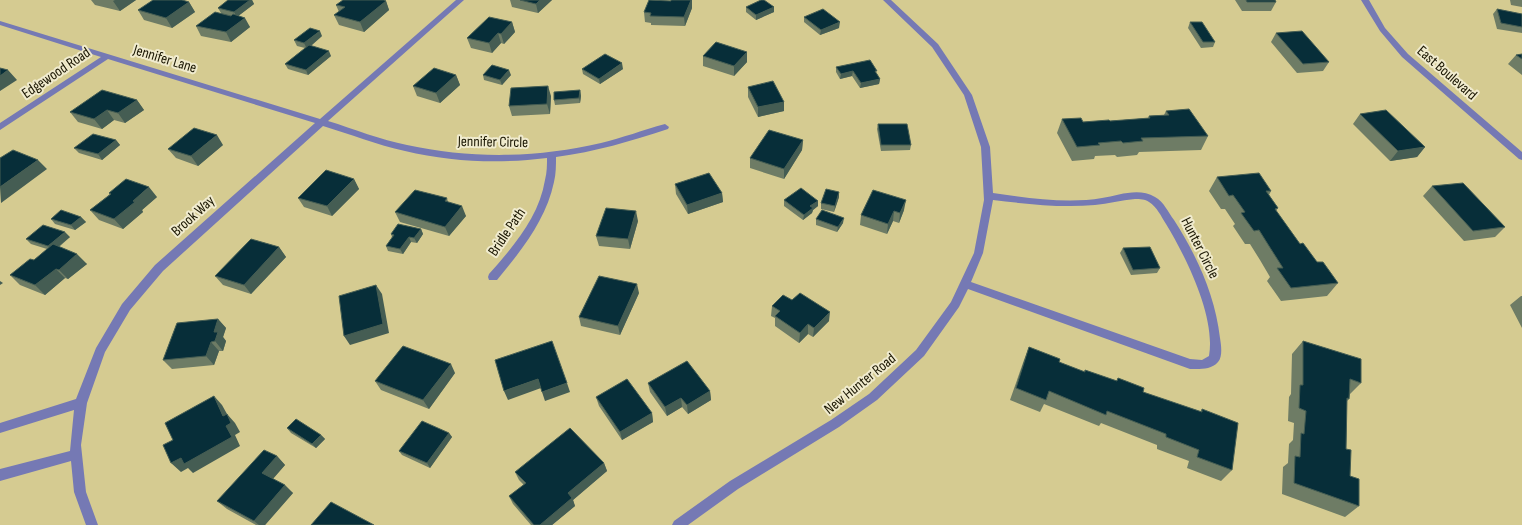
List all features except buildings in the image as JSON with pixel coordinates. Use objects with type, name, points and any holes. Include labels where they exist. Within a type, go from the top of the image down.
[{"type":"street","name":"Brook Way","points":[[92,525],[80,492],[76,445],[81,402],[100,351],[126,307],[159,268],[321,122],[460,0]]},
{"type":"street","name":"New Hunter Road","points":[[678,525],[767,464],[827,430],[873,397],[912,362],[942,325],[975,266],[986,226],[990,196],[988,154],[982,129],[970,99],[949,64],[933,43],[887,0]]},
{"type":"street","name":"East Boulevard","points":[[1365,0],[1377,22],[1395,45],[1418,69],[1457,100],[1522,157]]},
{"type":"street","name":"Jennifer Lane","points":[[0,23],[321,122]]},
{"type":"street","name":"Edgewood Road","points":[[0,126],[107,56]]},
{"type":"street","name":"Jennifer Circle","points":[[321,122],[405,148],[435,154],[466,157],[509,158],[552,156],[591,149],[631,139],[665,127]]},
{"type":"street","name":"Bridle Path","points":[[493,277],[527,235],[542,207],[550,180],[552,156]]},
{"type":"street","name":"Hunter Circle","points":[[966,284],[1190,364],[1203,365],[1214,359],[1217,351],[1211,312],[1199,275],[1178,234],[1157,202],[1146,197],[1135,196],[1096,202],[1056,203],[990,196]]},
{"type":"street","points":[[0,428],[81,402]]},
{"type":"street","points":[[0,475],[77,454]]}]
